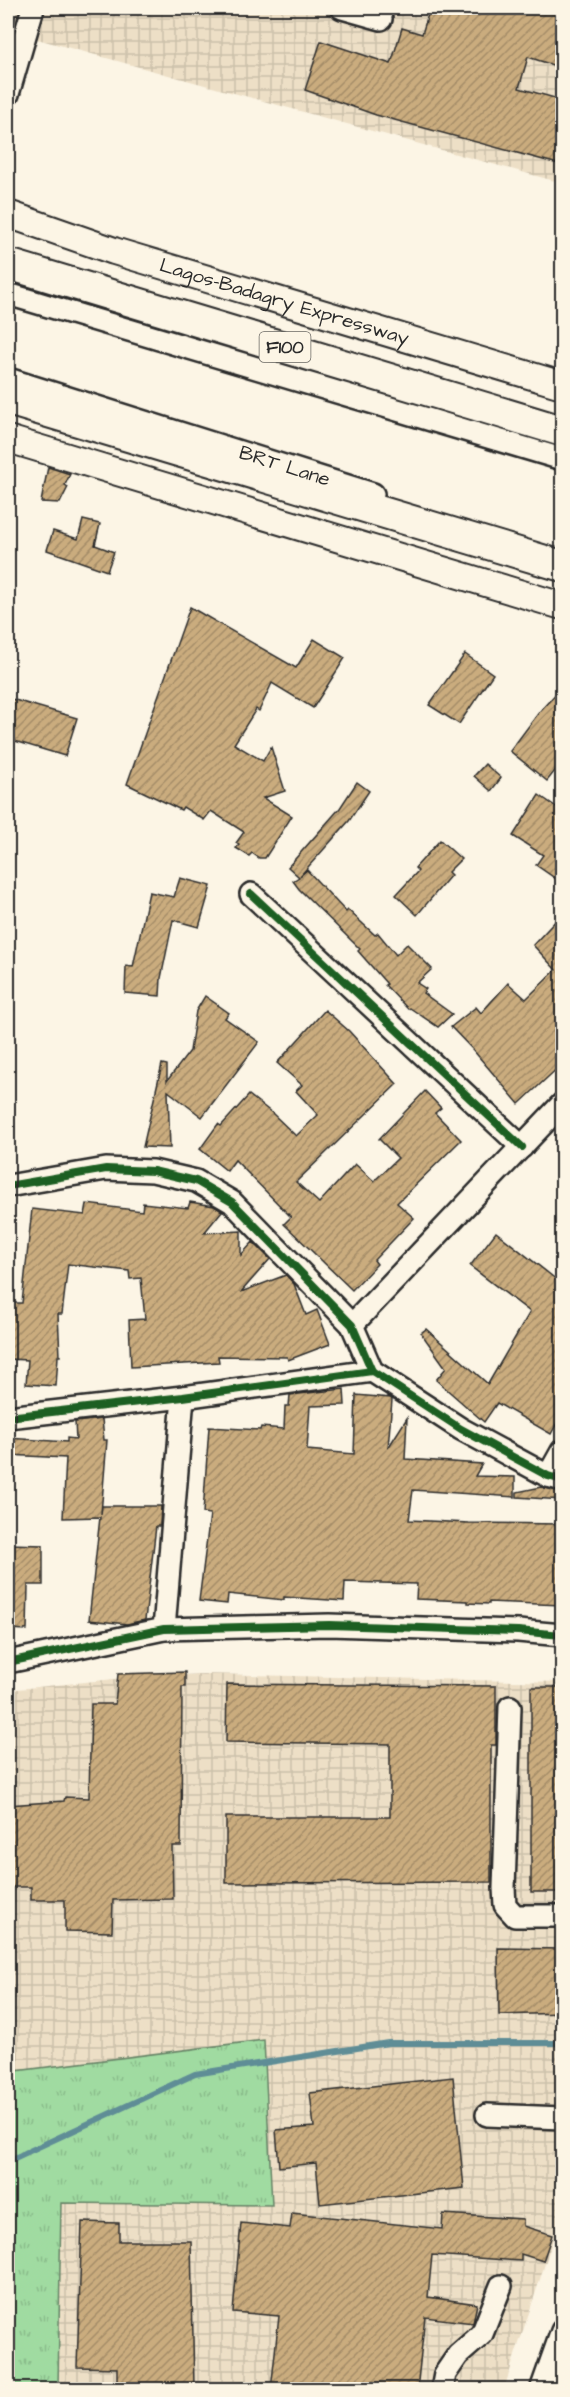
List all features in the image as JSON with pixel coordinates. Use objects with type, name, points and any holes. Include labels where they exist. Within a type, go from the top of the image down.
[{"type":"highway","name":"F100","points":[[8,264],[562,431]]},
{"type":"highway","points":[[8,400],[562,566]]},
{"type":"main road","name":"Lagos-Badagry Expressway","points":[[8,214],[114,251],[562,385]]},
{"type":"main road","points":[[8,440],[562,606]]},
{"type":"street","points":[[8,94],[33,8]]},
{"type":"street","points":[[342,8],[381,19]]},
{"type":"street","points":[[8,294],[562,459]]},
{"type":"street","name":"BRT Lane","points":[[8,379],[562,551]]},
{"type":"street","points":[[251,894],[522,1147]]},
{"type":"street","points":[[352,1325],[562,1104]]},
{"type":"street","points":[[8,1186],[106,1169],[153,1171],[196,1181],[232,1202],[352,1325],[372,1371],[461,1429],[555,1478],[562,1451]]},
{"type":"street","points":[[8,1417],[183,1397],[372,1371]]},
{"type":"street","points":[[164,1629],[183,1397]]},
{"type":"street","points":[[8,1662],[164,1629],[329,1625],[518,1630],[562,1635]]},
{"type":"street","points":[[510,1707],[505,1905],[514,1916],[562,1916]]},
{"type":"street","points":[[487,2115],[562,2118]]},
{"type":"street","points":[[442,2390],[445,2374],[458,2355],[482,2334],[501,2286]]},
{"type":"street","points":[[541,2390],[562,2331]]},
{"type":"street","points":[[557,2390],[562,2375]]},
{"type":"shaded area","points":[[8,8],[562,8],[562,183],[8,31]]},
{"type":"shaded area","points":[[203,1674],[562,1682],[562,2212],[504,2389],[58,2389],[61,2203],[271,2205],[263,2040],[8,2072],[8,1690],[124,1678]]},
{"type":"green space","points":[[264,2040],[272,2205],[61,2203],[58,2389],[8,2389],[8,2072]]},
{"type":"building","points":[[430,8],[562,8],[562,68],[528,57],[519,88],[562,100],[562,165],[376,115],[305,90],[321,41],[391,64],[402,28],[422,34]]},
{"type":"building","points":[[48,467],[70,474],[65,485],[68,487],[60,503],[41,502]]},
{"type":"building","points":[[83,520],[100,524],[95,545],[114,552],[107,571],[47,550],[53,531],[78,539]]},
{"type":"building","points":[[190,607],[296,668],[314,639],[345,658],[313,708],[272,683],[259,711],[256,709],[234,744],[263,761],[271,747],[285,791],[263,798],[292,816],[265,858],[259,858],[252,853],[249,856],[236,848],[239,845],[236,843],[244,832],[211,811],[204,820],[183,807],[181,810],[127,784]]},
{"type":"building","points":[[465,654],[493,674],[459,724],[429,705]]},
{"type":"building","points":[[562,687],[562,762],[547,781],[510,751],[540,711]]},
{"type":"building","points":[[8,698],[77,718],[65,756],[8,739]]},
{"type":"building","points":[[485,764],[501,778],[491,791],[474,776]]},
{"type":"building","points":[[357,782],[369,791],[349,821],[300,876],[307,870],[346,912],[348,910],[375,935],[378,933],[396,955],[407,944],[432,969],[417,983],[426,989],[423,993],[452,1014],[438,1027],[410,1008],[408,1009],[385,985],[387,984],[358,951],[360,949],[299,889],[293,881],[299,877],[288,867],[340,808]]},
{"type":"building","points":[[539,795],[562,811],[562,883],[536,865],[543,855],[513,836]]},
{"type":"building","points":[[440,840],[461,859],[448,872],[451,875],[417,915],[396,895],[418,871],[415,868]]},
{"type":"building","points":[[180,878],[211,886],[199,927],[173,920],[161,978],[160,996],[125,993],[126,966],[133,967],[149,892],[174,897]]},
{"type":"building","points":[[562,914],[562,1064],[519,1104],[451,1027],[476,1007],[481,1013],[508,983],[526,999],[556,970],[533,945]]},
{"type":"building","points":[[205,996],[229,1013],[225,1018],[259,1042],[202,1117],[168,1091],[170,1148],[143,1147],[162,1064],[167,1065],[167,1081],[190,1051],[196,1011]]},
{"type":"building","points":[[325,1010],[349,1031],[397,1084],[296,1182],[319,1203],[355,1164],[374,1181],[398,1158],[379,1139],[425,1091],[441,1108],[435,1113],[461,1140],[397,1203],[414,1218],[374,1260],[377,1264],[352,1290],[284,1224],[291,1217],[235,1160],[227,1171],[200,1149],[218,1124],[221,1126],[249,1095],[296,1136],[318,1115],[296,1091],[302,1085],[277,1063]]},
{"type":"building","points":[[190,1202],[214,1206],[222,1211],[204,1233],[241,1231],[241,1255],[253,1242],[270,1259],[241,1292],[286,1275],[294,1284],[306,1315],[317,1310],[330,1344],[288,1360],[287,1357],[218,1356],[219,1362],[131,1367],[129,1320],[145,1319],[141,1278],[130,1279],[129,1271],[68,1264],[62,1314],[58,1314],[60,1356],[58,1356],[56,1386],[26,1384],[28,1360],[8,1359],[8,1303],[22,1303],[32,1209],[85,1215],[87,1204],[142,1211],[143,1203],[188,1208]]},
{"type":"building","points":[[496,1232],[562,1284],[562,1414],[551,1434],[497,1403],[484,1422],[436,1380],[446,1368],[421,1333],[426,1329],[488,1384],[530,1312],[470,1266]]},
{"type":"building","points":[[344,1389],[345,1405],[310,1406],[307,1450],[354,1454],[356,1395],[391,1398],[388,1448],[407,1418],[405,1459],[482,1464],[475,1476],[515,1477],[515,1497],[413,1490],[409,1520],[562,1524],[562,1605],[489,1602],[489,1604],[416,1599],[417,1584],[345,1582],[344,1601],[284,1597],[284,1600],[228,1594],[227,1604],[199,1601],[210,1514],[203,1513],[209,1427],[284,1429],[285,1406],[289,1406],[290,1395]]},
{"type":"building","points":[[102,1419],[104,1440],[107,1440],[101,1514],[102,1506],[161,1506],[160,1526],[156,1526],[145,1620],[127,1624],[89,1620],[100,1517],[63,1518],[66,1458],[8,1455],[8,1438],[67,1442],[67,1438],[76,1439],[75,1422]]},
{"type":"building","points":[[541,1487],[562,1492],[562,1500],[517,1497],[517,1492]]},
{"type":"building","points":[[8,1544],[43,1545],[43,1585],[28,1585],[27,1630],[8,1629]]},
{"type":"building","points":[[185,1672],[185,1687],[182,1687],[181,1846],[172,1846],[173,1899],[113,1900],[112,1932],[65,1931],[65,1900],[31,1900],[31,1887],[8,1887],[8,1805],[64,1801],[65,1797],[89,1798],[91,1704],[115,1704],[118,1674]]},
{"type":"building","points":[[227,1684],[496,1686],[496,1745],[491,1745],[491,1882],[226,1883],[226,1817],[390,1817],[390,1744],[226,1742]]},
{"type":"building","points":[[531,1687],[562,1687],[562,1892],[531,1892]]},
{"type":"building","points":[[498,1948],[562,1949],[562,2013],[499,2015]]},
{"type":"building","points":[[453,2077],[464,2188],[320,2204],[316,2163],[279,2167],[276,2130],[314,2127],[310,2093]]},
{"type":"building","points":[[292,2213],[442,2229],[443,2214],[523,2219],[523,2226],[552,2235],[543,2261],[521,2254],[521,2261],[432,2255],[428,2297],[477,2304],[473,2323],[425,2317],[417,2390],[271,2390],[279,2316],[233,2312],[241,2223],[290,2228]]},
{"type":"building","points":[[82,2222],[119,2223],[119,2241],[191,2241],[194,2387],[157,2388],[157,2384],[117,2384],[117,2368],[77,2367]]},
{"type":"waterway","points":[[8,2161],[195,2074],[388,2043],[562,2043]]},
{"type":"cycle path","points":[[251,894],[522,1147]]},
{"type":"cycle path","points":[[8,1186],[106,1169],[153,1171],[196,1181],[232,1202],[352,1325],[372,1371],[461,1429],[548,1476],[562,1480]]},
{"type":"cycle path","points":[[8,1417],[183,1397],[372,1371]]},
{"type":"cycle path","points":[[8,1662],[164,1629],[329,1625],[518,1631],[562,1635]]}]
